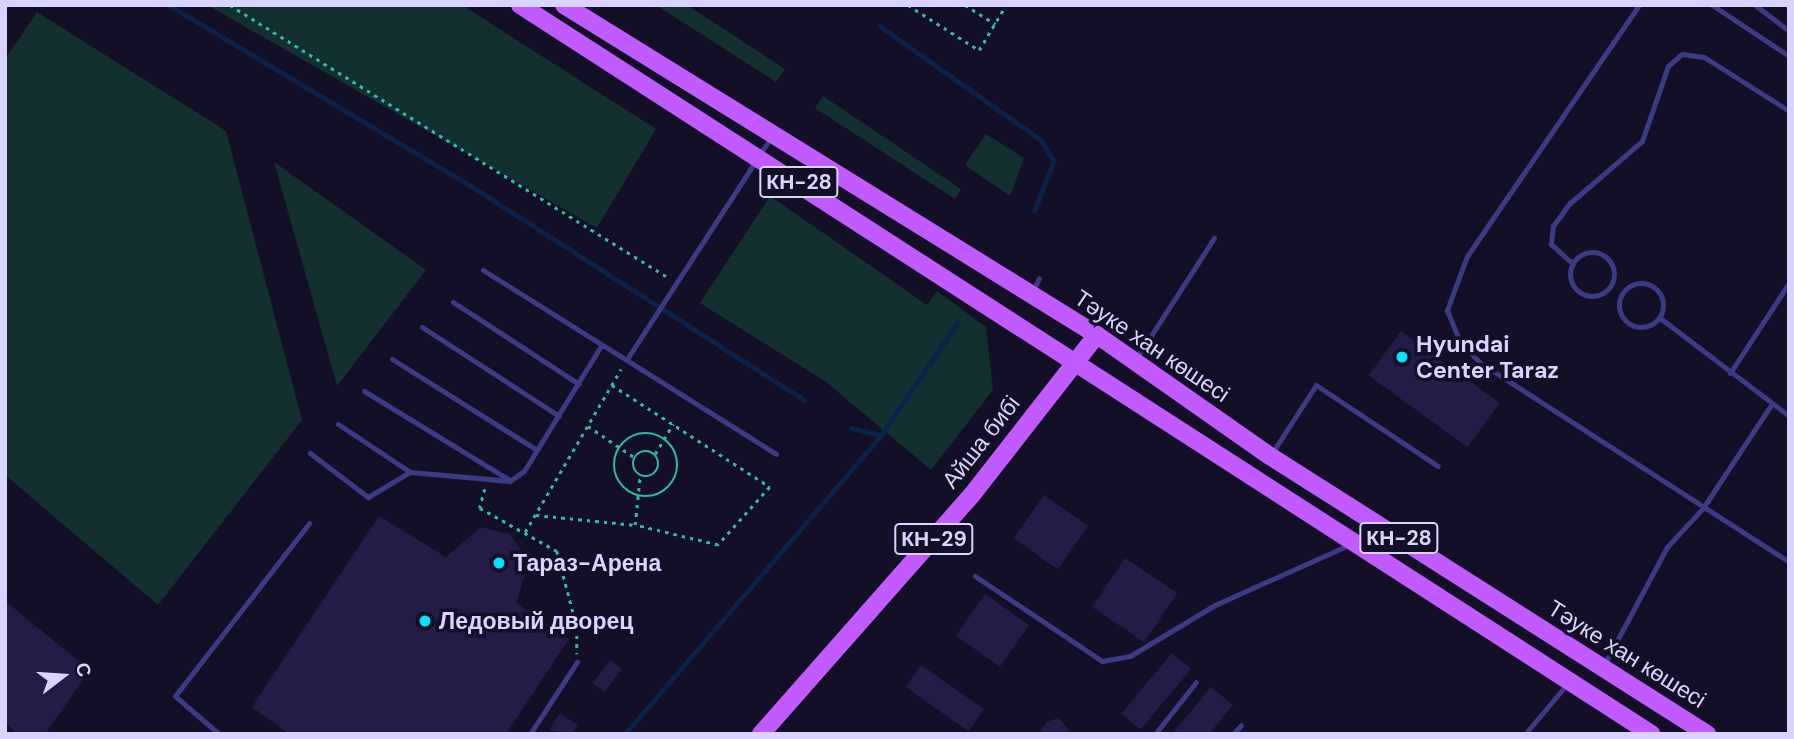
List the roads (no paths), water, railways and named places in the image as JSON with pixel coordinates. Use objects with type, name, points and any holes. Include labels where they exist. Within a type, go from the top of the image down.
[{"type":"main road","name":"КН-28","points":[[520,5],[1077,360],[1651,734]]},
{"type":"main road","name":"Тәуке хан көшесі","points":[[564,5],[1097,335],[1270,456],[1707,734]]},
{"type":"main road","name":"Айша бибі","points":[[761,734],[971,496],[1097,335]]},
{"type":"lane","points":[[1639,5],[1467,257],[1447,310],[1460,342],[1479,362],[1789,562]]},
{"type":"lane","points":[[1712,5],[1789,56]]},
{"type":"lane","points":[[1755,5],[1789,31]]},
{"type":"lane","points":[[1573,264],[1551,244],[1552,226],[1570,202],[1642,141],[1668,66],[1682,54],[1704,57],[1789,111]]},
{"type":"lane","points":[[627,359],[772,136]]},
{"type":"lane","points":[[1133,362],[1214,238]]},
{"type":"lane","points":[[1584,254],[1605,256],[1614,268],[1612,285],[1598,296],[1584,294],[1571,278],[1573,264],[1584,254]]},
{"type":"lane","points":[[483,270],[776,454]]},
{"type":"lane","points":[[1031,295],[1039,278]]},
{"type":"lane","points":[[1639,283],[1653,286],[1664,304],[1660,318],[1647,327],[1626,322],[1619,309],[1624,291],[1639,283]]},
{"type":"lane","points":[[1730,373],[1789,283]]},
{"type":"lane","points":[[1612,285],[1624,291]]},
{"type":"lane","points":[[453,302],[579,384]]},
{"type":"lane","points":[[1660,318],[1771,405],[1789,416]]},
{"type":"lane","points":[[422,327],[559,416]]},
{"type":"lane","points":[[510,481],[537,450],[601,346]]},
{"type":"lane","points":[[392,359],[537,450]]},
{"type":"lane","points":[[1270,456],[1316,385],[1438,466]]},
{"type":"lane","points":[[364,391],[510,481]]},
{"type":"lane","points":[[1603,668],[1667,547],[1703,508],[1771,405]]},
{"type":"lane","points":[[338,424],[410,472],[510,481]]},
{"type":"lane","points":[[310,453],[369,497],[410,472]]},
{"type":"lane","points":[[219,734],[175,696],[309,523]]},
{"type":"lane","points":[[975,576],[1102,661],[1130,656],[1215,605],[1357,542]]},
{"type":"lane","points":[[530,734],[577,662]]},
{"type":"lane","points":[[1525,734],[1570,681]]},
{"type":"lane","points":[[1155,734],[1196,682]]},
{"type":"lane","points":[[1233,734],[1241,725]]},
{"type":"waterway","points":[[169,5],[468,184],[805,400]]},
{"type":"waterway","points":[[880,26],[1041,140],[1054,161],[1035,210]]},
{"type":"waterway","points":[[851,428],[881,435],[958,322]]},
{"type":"waterway","points":[[625,734],[881,435]]},
{"type":"place","name":"Hyundai Center Taraz","points":[[1402,357]]},
{"type":"place","name":"Тараз-Арена","points":[[499,563]]},
{"type":"place","name":"Ледовый дворец","points":[[425,621]]}]
